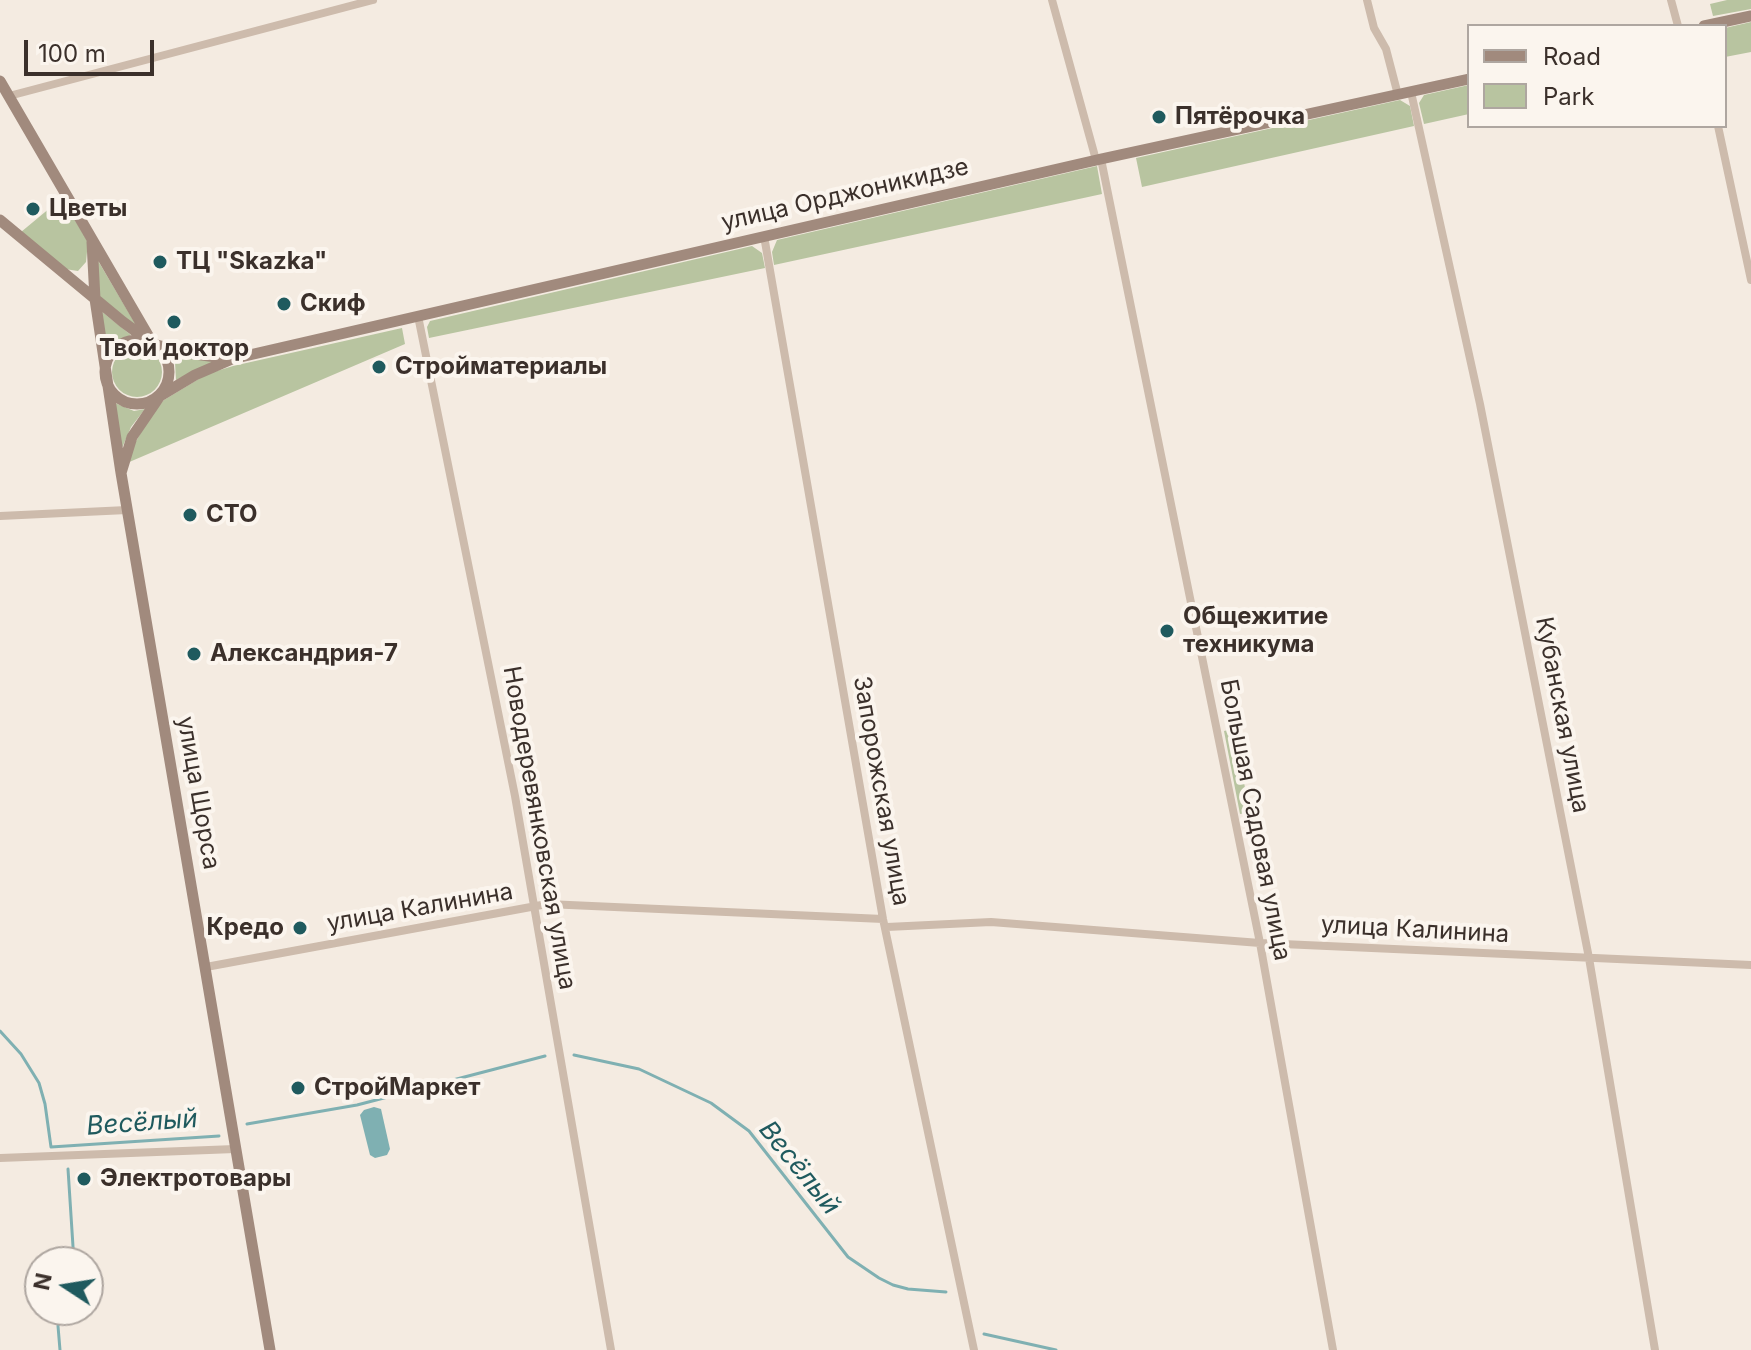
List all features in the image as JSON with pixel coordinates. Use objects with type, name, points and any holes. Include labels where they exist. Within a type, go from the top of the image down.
[{"type":"main road","points":[[1713,24],[1751,16]]},
{"type":"main road","name":"улица Орджоникидзе","points":[[232,359],[1098,159],[1467,79]]},
{"type":"main road","name":"улица Щорса","points":[[0,81],[153,344]]},
{"type":"main road","points":[[0,220],[153,344],[163,353],[169,365],[168,384],[132,437],[121,473]]},
{"type":"main road","name":"улица Щорса","points":[[92,242],[95,299],[105,377],[270,1350]]},
{"type":"main road","points":[[137,340],[188,353],[232,359],[142,404],[127,403],[114,395],[105,377],[109,356],[121,344],[137,340]]},
{"type":"street","points":[[9,96],[373,0]]},
{"type":"street","name":"Большая Садовая улица","points":[[1052,0],[1098,159],[1260,943],[1333,1350]]},
{"type":"street","points":[[1367,0],[1374,28],[1386,49],[1398,95]]},
{"type":"street","points":[[1671,0],[1677,24]]},
{"type":"street","name":"Кубанская улица","points":[[1411,92],[1480,404],[1589,958],[1655,1350]]},
{"type":"street","points":[[1718,128],[1751,280]]},
{"type":"street","name":"Запорожская улица","points":[[764,236],[885,923],[974,1350]]},
{"type":"street","name":"Новодеревянковская улица","points":[[418,316],[512,781],[611,1350]]},
{"type":"street","points":[[0,516],[127,510]]},
{"type":"street","name":"улица Калинина","points":[[206,967],[558,904],[885,923],[991,922],[1260,943],[1751,965]]},
{"type":"street","points":[[0,1158],[235,1149]]},
{"type":"green space","points":[[1751,0],[1751,9],[1713,16],[1710,4]]},
{"type":"green space","points":[[1751,22],[1751,52],[1727,57],[1727,28]]},
{"type":"green space","points":[[1467,85],[1467,114],[1424,124],[1419,103],[1424,95]]},
{"type":"green space","points":[[1400,100],[1410,106],[1414,126],[1142,187],[1136,158]]},
{"type":"green space","points":[[1097,166],[1102,194],[774,265],[772,252],[777,240]]},
{"type":"green space","points":[[62,198],[88,242],[86,262],[78,271],[65,269],[21,232]]},
{"type":"green space","points":[[752,246],[762,253],[765,268],[429,338],[427,327],[430,321]]},
{"type":"green space","points":[[97,259],[139,330],[99,298]]},
{"type":"green space","points":[[101,311],[131,335],[117,341],[108,350]]},
{"type":"green space","points":[[402,328],[405,344],[127,463],[150,416],[164,400],[207,374]]},
{"type":"green space","points":[[137,347],[155,354],[162,372],[155,390],[137,397],[119,390],[112,372],[119,354]]},
{"type":"green space","points":[[171,354],[214,362],[176,380],[175,362]]},
{"type":"green space","points":[[115,403],[134,411],[145,409],[131,427],[122,448]]},
{"type":"green space","points":[[1233,729],[1250,812],[1240,814],[1224,731]]},
{"type":"water","points":[[374,1107],[381,1109],[390,1149],[387,1155],[375,1158],[370,1155],[360,1115]]},
{"type":"waterway","name":"Весёлый","points":[[0,1031],[21,1054],[39,1083],[51,1147],[219,1136]]},
{"type":"waterway","name":"Весёлый","points":[[574,1055],[639,1069],[711,1103],[749,1131],[848,1257],[893,1285],[946,1292]]},
{"type":"waterway","name":"Весёлый","points":[[247,1124],[357,1105],[545,1056]]},
{"type":"waterway","points":[[68,1169],[73,1246]]},
{"type":"waterway","points":[[58,1326],[60,1350]]},
{"type":"waterway","name":"Весёлый","points":[[984,1334],[1056,1350]]},
{"type":"place","name":"Пятёрочка","points":[[1159,117]]},
{"type":"place","name":"Цветы","points":[[33,209]]},
{"type":"place","name":"ТЦ \"Skazka\"","points":[[160,262]]},
{"type":"place","name":"Скиф","points":[[284,304]]},
{"type":"place","name":"Твой доктор","points":[[174,322]]},
{"type":"place","name":"Стройматериалы","points":[[379,367]]},
{"type":"place","name":"СТО","points":[[190,515]]},
{"type":"place","name":"Общежитие техникума","points":[[1167,631]]},
{"type":"place","name":"Александрия-7","points":[[194,654]]},
{"type":"place","name":"Кредо","points":[[300,928]]},
{"type":"place","name":"СтройМаркет","points":[[298,1088]]},
{"type":"place","name":"Электротовары","points":[[84,1179]]}]
